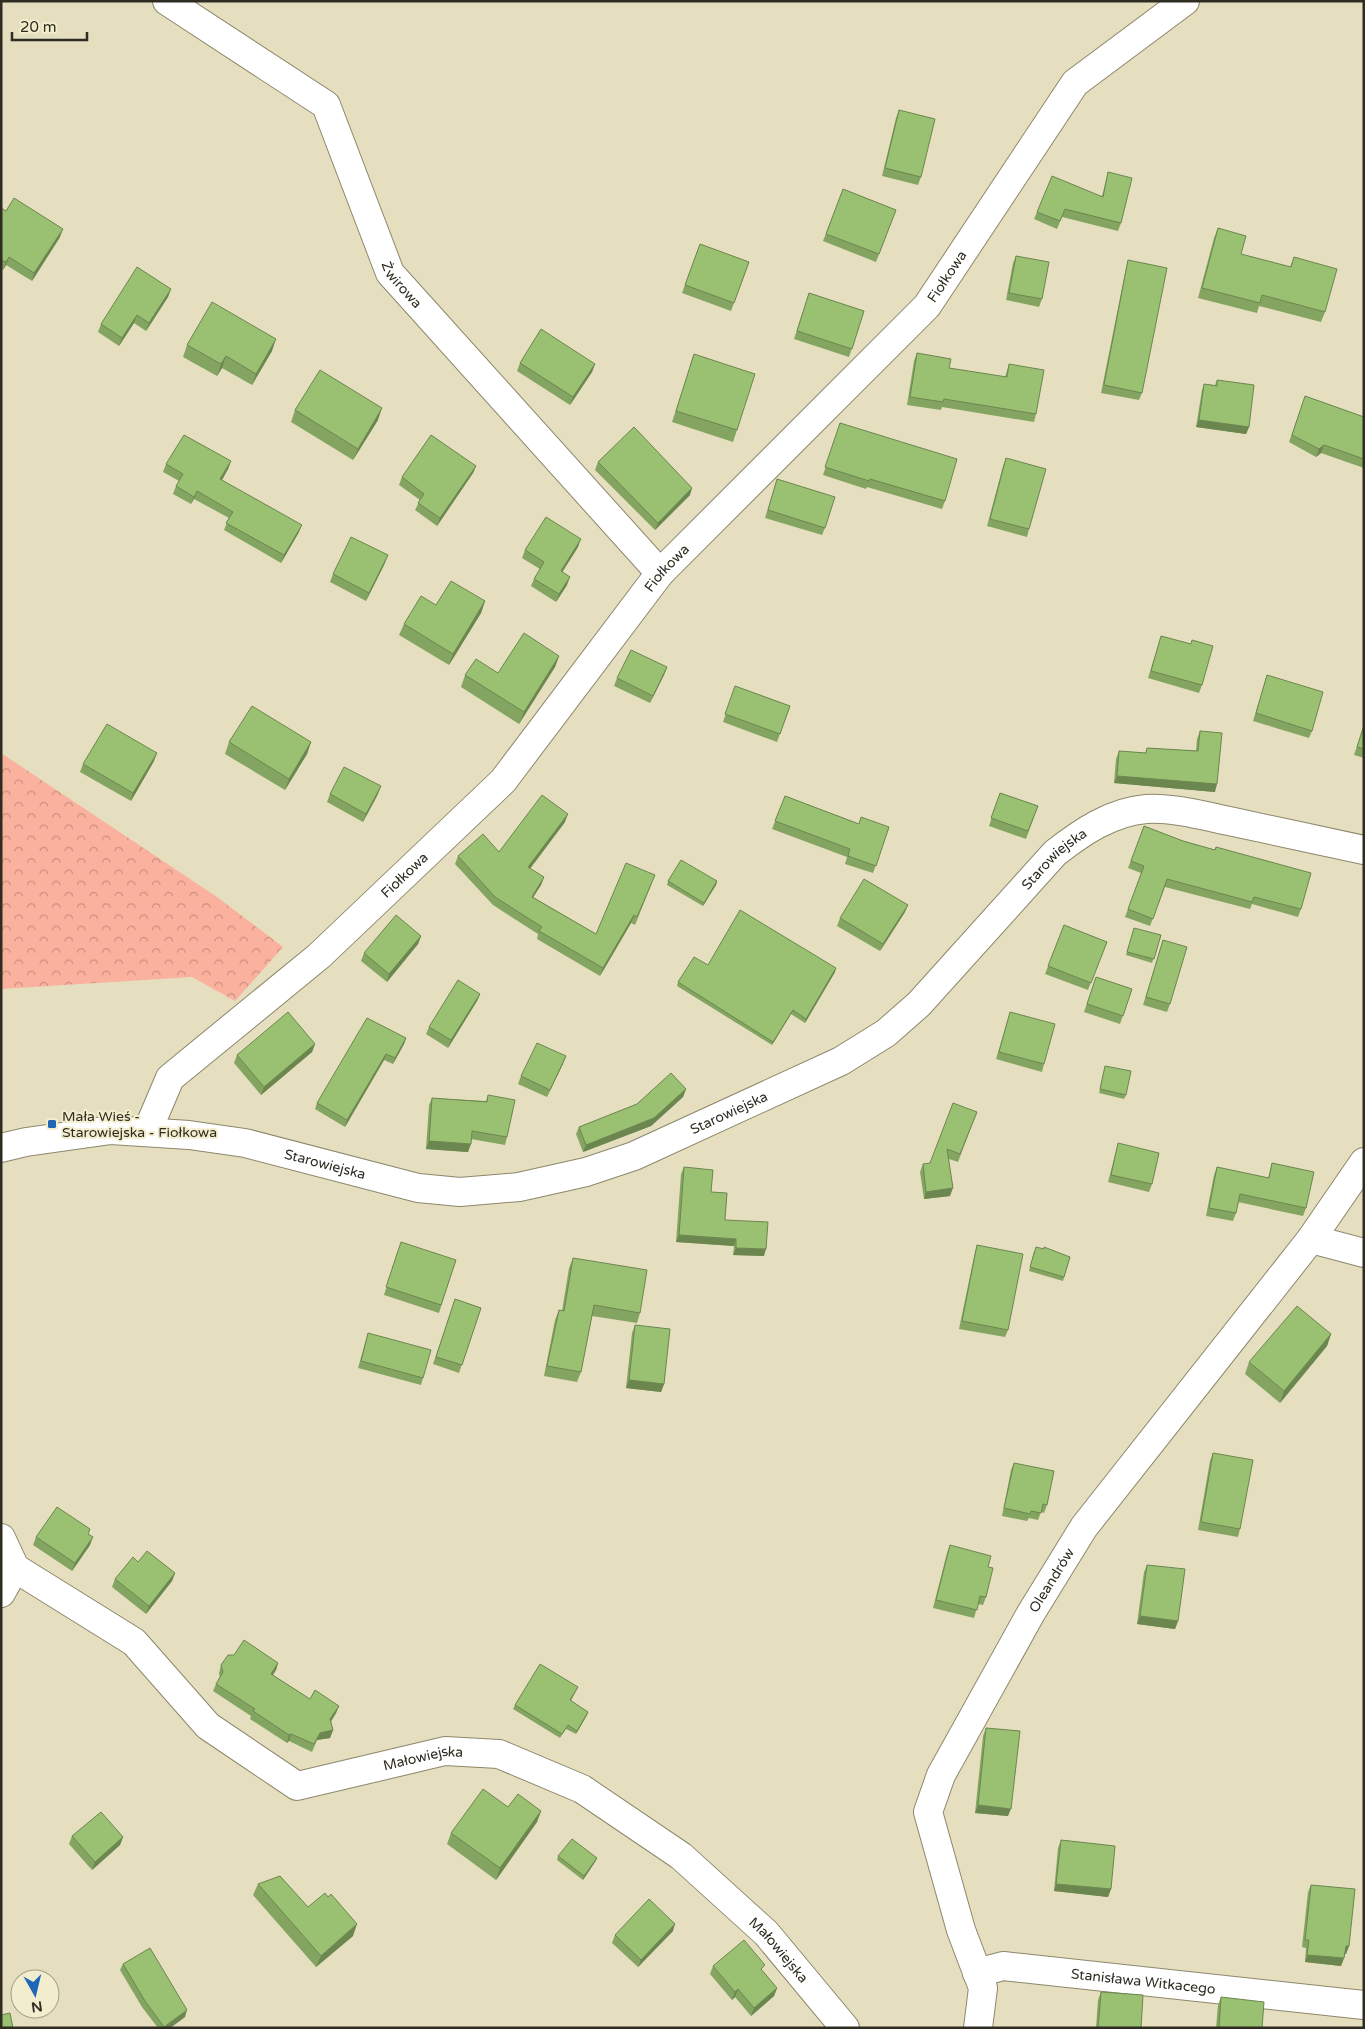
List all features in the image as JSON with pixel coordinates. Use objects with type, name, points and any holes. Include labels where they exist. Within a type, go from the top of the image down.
[{"type":"street","name":"Żwirowa","points":[[167,1],[326,104],[390,273],[660,573]]},
{"type":"street","name":"Fiołkowa","points":[[147,1132],[170,1078],[319,956],[503,781],[660,573],[927,306],[1075,83],[1184,1]]},
{"type":"street","name":"Starowiejska","points":[[1,1148],[26,1142],[111,1130],[189,1135],[245,1143],[418,1188],[460,1192],[519,1187],[586,1172],[634,1156],[842,1062],[886,1033],[919,1004],[1055,853],[1080,833],[1100,822],[1125,813],[1147,809],[1192,813],[1364,850]]},
{"type":"street","name":"Oleandrów","points":[[977,1973],[961,1930],[928,1812],[941,1774],[1032,1613],[1084,1527],[1311,1238],[1364,1162]]},
{"type":"street","points":[[1311,1238],[1364,1253]]},
{"type":"street","points":[[1,1538],[15,1568],[1,1593]]},
{"type":"street","name":"Małowiejska","points":[[15,1568],[134,1642],[208,1726],[297,1786],[445,1751],[499,1754],[582,1789],[681,1856],[710,1882],[766,1933],[845,2028]]},
{"type":"street","name":"Stanisława Witkacego","points":[[977,1973],[1003,1966],[1364,2005]]},
{"type":"street","points":[[977,1973],[983,1988],[978,2028]]},
{"type":"green space","points":[[1,753],[217,897],[283,947],[235,1001],[192,977],[1,989]]},
{"type":"building","points":[[899,110],[935,119],[921,177],[885,168]]},
{"type":"building","points":[[1108,172],[1132,178],[1121,223],[1065,209],[1060,221],[1037,212],[1052,176],[1103,197]]},
{"type":"building","points":[[843,189],[896,210],[879,254],[826,234]]},
{"type":"building","points":[[14,198],[63,229],[34,273],[9,257],[6,262],[1,260],[1,208],[6,211]]},
{"type":"building","points":[[1218,228],[1246,236],[1241,254],[1291,267],[1294,257],[1337,269],[1325,312],[1262,295],[1260,303],[1202,288]]},
{"type":"building","points":[[700,244],[749,262],[734,303],[685,285]]},
{"type":"building","points":[[1016,256],[1049,262],[1042,299],[1009,293]]},
{"type":"building","points":[[1128,260],[1167,268],[1142,393],[1104,385]]},
{"type":"building","points":[[137,267],[171,289],[149,323],[137,315],[122,338],[101,324]]},
{"type":"building","points":[[809,293],[864,311],[852,349],[797,331]]},
{"type":"building","points":[[212,302],[276,339],[256,374],[226,356],[221,364],[187,345]]},
{"type":"building","points":[[541,329],[595,364],[573,397],[520,363]]},
{"type":"building","points":[[917,353],[951,359],[949,368],[1007,377],[1009,364],[1044,370],[1036,414],[944,399],[943,402],[910,397]]},
{"type":"building","points":[[694,354],[755,374],[737,430],[676,411]]},
{"type":"building","points":[[320,370],[382,408],[358,449],[295,410]]},
{"type":"building","points":[[1217,380],[1254,385],[1249,427],[1199,420],[1204,384],[1217,386]]},
{"type":"building","points":[[1305,396],[1364,417],[1364,459],[1324,445],[1319,449],[1292,435]]},
{"type":"building","points":[[840,423],[957,459],[945,501],[825,467]]},
{"type":"building","points":[[634,427],[692,488],[658,523],[598,462]]},
{"type":"building","points":[[184,435],[231,461],[220,479],[302,525],[284,555],[226,523],[233,512],[197,491],[194,497],[176,486],[183,474],[166,464]]},
{"type":"building","points":[[431,435],[476,466],[440,518],[418,503],[424,494],[402,477]]},
{"type":"building","points":[[1006,458],[1046,469],[1029,529],[990,519]]},
{"type":"building","points":[[777,479],[835,497],[825,528],[768,510]]},
{"type":"building","points":[[546,517],[581,539],[561,571],[570,577],[559,594],[534,579],[544,562],[525,550]]},
{"type":"building","points":[[351,537],[388,555],[369,593],[333,574]]},
{"type":"building","points":[[451,581],[485,601],[453,654],[404,624],[421,596],[436,605]]},
{"type":"building","points":[[524,633],[559,656],[524,712],[465,675],[476,659],[498,673]]},
{"type":"building","points":[[1161,636],[1191,644],[1192,640],[1213,646],[1202,685],[1151,671]]},
{"type":"building","points":[[631,650],[667,667],[653,696],[617,678]]},
{"type":"building","points":[[1267,675],[1323,692],[1312,731],[1256,713]]},
{"type":"building","points":[[735,686],[790,706],[780,734],[725,714]]},
{"type":"building","points":[[252,706],[311,742],[289,779],[229,742]]},
{"type":"building","points":[[107,724],[157,753],[133,793],[83,764]]},
{"type":"building","points":[[1364,725],[1364,749],[1357,747]]},
{"type":"building","points":[[1200,731],[1222,733],[1217,784],[1117,776],[1119,751],[1146,753],[1147,748],[1198,751]]},
{"type":"building","points":[[344,767],[381,786],[366,814],[330,794]]},
{"type":"building","points":[[1000,793],[1038,806],[1028,831],[991,818]]},
{"type":"building","points":[[542,795],[568,814],[528,867],[544,877],[532,897],[596,934],[626,863],[655,875],[637,917],[634,915],[603,968],[539,931],[542,927],[495,897],[458,856],[483,834],[499,852]]},
{"type":"building","points":[[785,796],[859,824],[861,817],[889,827],[876,866],[848,856],[850,849],[775,821]]},
{"type":"building","points":[[1144,826],[1183,841],[1215,850],[1216,847],[1311,873],[1301,909],[1254,897],[1252,902],[1167,879],[1153,919],[1128,909],[1144,866],[1131,861]]},
{"type":"building","points":[[681,860],[717,881],[704,903],[668,881]]},
{"type":"building","points":[[864,879],[908,905],[883,944],[840,918]]},
{"type":"building","points":[[740,910],[836,968],[806,1019],[793,1010],[773,1042],[678,982],[694,957],[708,965]]},
{"type":"building","points":[[396,915],[421,936],[389,974],[364,953]]},
{"type":"building","points":[[1064,925],[1107,942],[1091,983],[1048,966]]},
{"type":"building","points":[[1134,928],[1161,935],[1154,959],[1127,952]]},
{"type":"building","points":[[1163,940],[1187,947],[1170,1004],[1146,997]]},
{"type":"building","points":[[1096,977],[1132,989],[1123,1016],[1087,1004]]},
{"type":"building","points":[[458,980],[480,994],[451,1040],[429,1027]]},
{"type":"building","points":[[288,1012],[315,1044],[264,1087],[237,1055]]},
{"type":"building","points":[[1010,1012],[1055,1024],[1044,1064],[999,1052]]},
{"type":"building","points":[[367,1018],[406,1038],[395,1058],[386,1054],[347,1120],[317,1103]]},
{"type":"building","points":[[537,1043],[566,1056],[550,1090],[521,1076]]},
{"type":"building","points":[[1105,1066],[1131,1071],[1126,1095],[1100,1089]]},
{"type":"building","points":[[671,1073],[686,1089],[654,1118],[586,1145],[579,1127],[637,1104]]},
{"type":"building","points":[[488,1095],[515,1100],[507,1137],[472,1131],[471,1144],[429,1141],[432,1098],[487,1102]]},
{"type":"building","points":[[953,1103],[977,1112],[960,1154],[947,1149],[953,1188],[926,1192],[923,1164],[930,1163]]},
{"type":"building","points":[[1118,1143],[1159,1153],[1152,1184],[1111,1175]]},
{"type":"building","points":[[1272,1163],[1314,1172],[1306,1208],[1240,1194],[1236,1213],[1209,1208],[1217,1167],[1269,1178]]},
{"type":"building","points":[[684,1167],[713,1170],[711,1192],[727,1193],[725,1220],[768,1222],[766,1249],[736,1248],[736,1239],[679,1235]]},
{"type":"building","points":[[401,1242],[456,1260],[441,1305],[386,1287]]},
{"type":"building","points":[[977,1245],[1023,1254],[1008,1330],[962,1321]]},
{"type":"building","points":[[1036,1247],[1044,1249],[1044,1247],[1070,1257],[1064,1277],[1030,1267]]},
{"type":"building","points":[[573,1258],[647,1270],[640,1313],[594,1305],[581,1372],[547,1366],[559,1310],[564,1311]]},
{"type":"building","points":[[455,1299],[481,1308],[462,1365],[436,1357]]},
{"type":"building","points":[[1297,1306],[1331,1334],[1284,1391],[1249,1362]]},
{"type":"building","points":[[635,1325],[670,1329],[664,1384],[629,1380]]},
{"type":"building","points":[[368,1333],[431,1350],[423,1378],[361,1361]]},
{"type":"building","points":[[1213,1453],[1253,1460],[1240,1529],[1201,1522]]},
{"type":"building","points":[[1014,1463],[1054,1471],[1047,1505],[1043,1504],[1041,1513],[1031,1511],[1030,1514],[1004,1508]]},
{"type":"building","points":[[57,1507],[90,1529],[88,1534],[93,1537],[75,1563],[36,1537]]},
{"type":"building","points":[[950,1545],[991,1556],[988,1567],[993,1568],[986,1597],[980,1596],[977,1610],[936,1600]]},
{"type":"building","points":[[147,1551],[175,1573],[149,1606],[115,1579],[133,1557],[138,1562]]},
{"type":"building","points":[[1147,1565],[1185,1569],[1178,1621],[1140,1616]]},
{"type":"building","points":[[244,1640],[278,1663],[271,1674],[310,1699],[315,1690],[339,1706],[330,1719],[333,1730],[320,1733],[314,1744],[291,1734],[289,1735],[253,1711],[255,1709],[216,1684],[223,1672],[221,1665],[228,1655],[234,1655]]},
{"type":"building","points":[[540,1664],[578,1687],[570,1700],[588,1712],[577,1731],[568,1725],[562,1734],[515,1705]]},
{"type":"building","points":[[986,1728],[1020,1731],[1011,1809],[978,1805]]},
{"type":"building","points":[[483,1789],[508,1807],[518,1794],[541,1811],[500,1868],[451,1833]]},
{"type":"building","points":[[101,1812],[123,1837],[95,1862],[72,1836]]},
{"type":"building","points":[[572,1839],[597,1858],[584,1876],[558,1856]]},
{"type":"building","points":[[1061,1840],[1115,1846],[1111,1889],[1056,1884]]},
{"type":"building","points":[[280,1876],[308,1907],[325,1893],[328,1897],[331,1894],[357,1924],[321,1956],[258,1884]]},
{"type":"building","points":[[1311,1885],[1355,1889],[1349,1946],[1346,1946],[1344,1958],[1307,1955],[1309,1940],[1305,1940]]},
{"type":"building","points":[[649,1899],[675,1924],[641,1960],[615,1935]]},
{"type":"building","points":[[744,1940],[765,1965],[761,1969],[777,1988],[754,2008],[738,1989],[735,1992],[713,1966]]},
{"type":"building","points":[[150,1948],[187,2010],[164,2027],[145,2001],[123,1964]]},
{"type":"building","points":[[1101,1992],[1143,1995],[1141,2028],[1098,2028]]},
{"type":"building","points":[[1221,1997],[1264,2002],[1262,2028],[1219,2028]]},
{"type":"building","points":[[10,2013],[13,2028],[1,2028],[1,2015]]},
{"type":"place","name":"Mała Wieś - Starowiejska - Fiołkowa","points":[[52,1124]]}]
